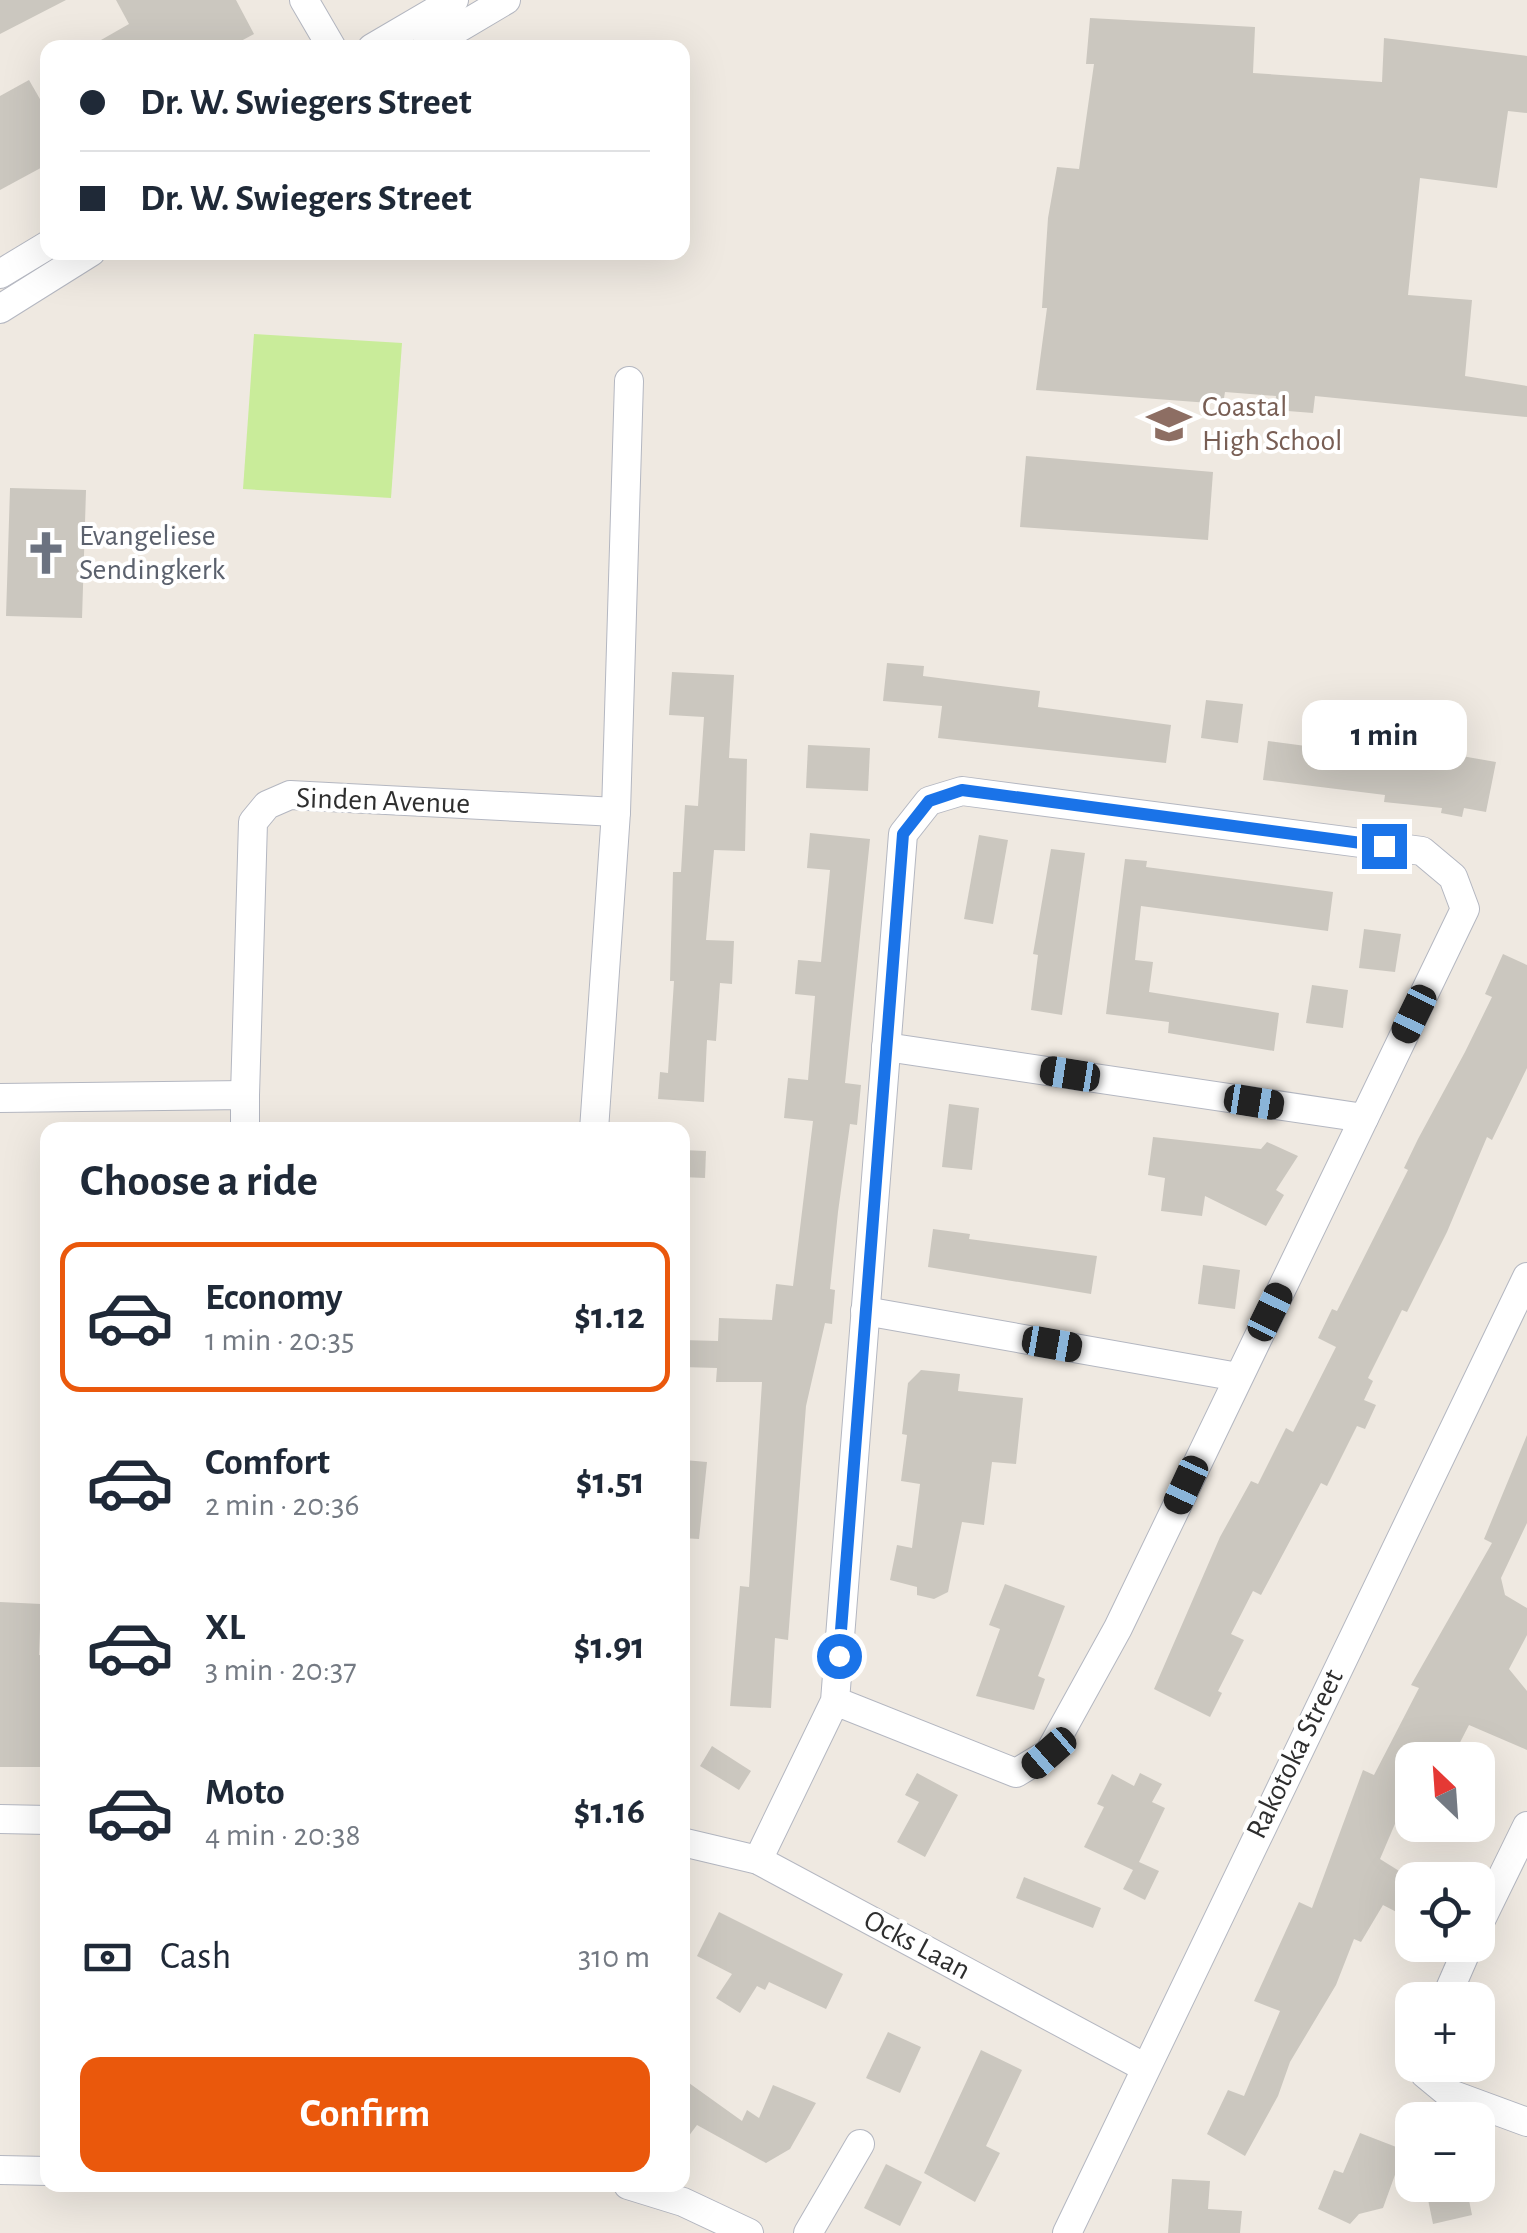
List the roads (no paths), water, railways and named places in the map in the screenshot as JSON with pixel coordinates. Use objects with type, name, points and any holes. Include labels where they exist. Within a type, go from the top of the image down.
[{"type":"street","points":[[304,0],[327,40]]},
{"type":"street","points":[[386,40],[454,0]]},
{"type":"street","points":[[438,40],[506,0]]},
{"type":"street","points":[[0,274],[40,250]]},
{"type":"street","points":[[0,309],[78,260]]},
{"type":"street","points":[[595,1122],[616,812],[628,381]]},
{"type":"street","points":[[758,1860],[835,1700],[903,834],[929,801],[962,790],[1422,851],[1453,876],[1465,909],[1118,1628],[1049,1753],[1033,1767],[1016,1773],[835,1700]]},
{"type":"street","name":"Sinden Avenue","points":[[245,1122],[253,822],[267,805],[290,794],[616,812]]},
{"type":"street","points":[[886,1047],[1364,1118]]},
{"type":"street","points":[[0,1098],[245,1095]]},
{"type":"street","name":"Rakotoka Street","points":[[1067,2233],[1527,1277]]},
{"type":"street","points":[[865,1311],[1238,1377]]},
{"type":"street","points":[[0,1819],[40,1820]]},
{"type":"street","points":[[1495,1891],[1527,1826]]},
{"type":"street","name":"Ocks Laan","points":[[690,1844],[758,1860],[1144,2067]]},
{"type":"street","points":[[1435,2082],[1448,2093],[1527,2122]]},
{"type":"street","points":[[808,2233],[860,2144]]},
{"type":"street","points":[[0,2170],[40,2172]]},
{"type":"street","points":[[651,2192],[683,2202],[749,2233]]},
{"type":"place","name":"Coastal High School","points":[[1169,424]]},
{"type":"place","name":"Evangeliese Sendingkerk","points":[[46,553]]}]
